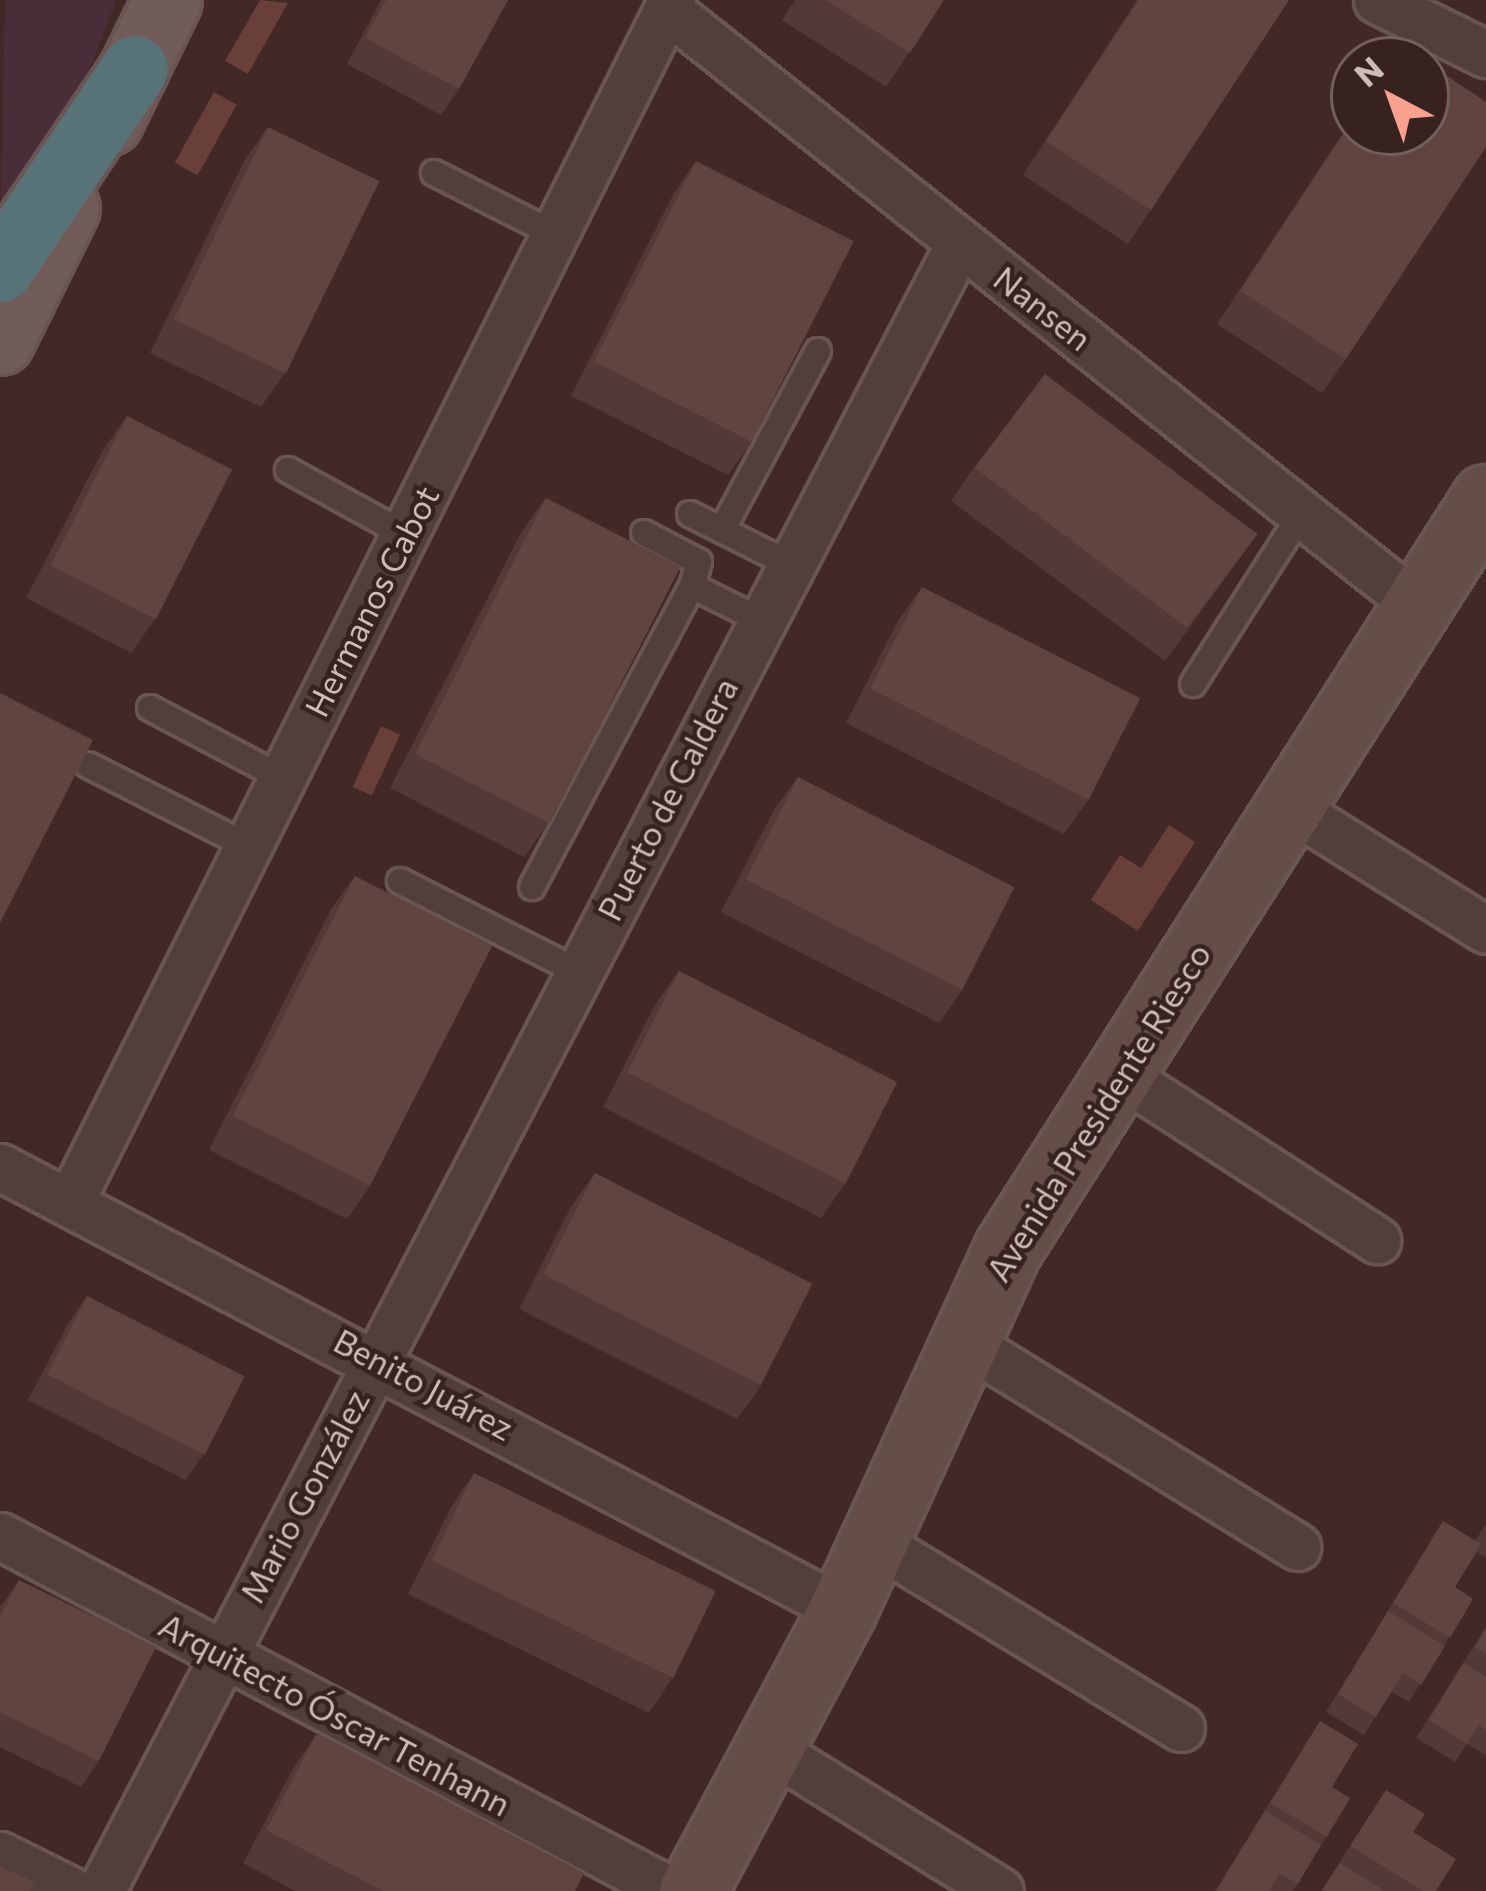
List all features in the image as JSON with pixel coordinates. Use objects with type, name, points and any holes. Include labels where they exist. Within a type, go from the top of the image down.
[{"type":"highway","points":[[0,268],[135,68]]},
{"type":"main road","points":[[0,340],[168,0]]},
{"type":"main road","name":"Avenida Presidente Riesco","points":[[692,1891],[843,1610],[1009,1248],[1117,1072],[1419,607],[1478,529]]},
{"type":"street","points":[[1377,0],[1486,54]]},
{"type":"street","name":"Hermanos Cabot","points":[[70,1202],[670,4]]},
{"type":"street","name":"Nansen","points":[[670,4],[1419,607]]},
{"type":"street","name":"Puerto de Caldera","points":[[377,1357],[960,242]]},
{"type":"street","points":[[1291,808],[1486,930]]},
{"type":"street","points":[[1117,1072],[1377,1240]]},
{"type":"street","name":"Benito Juárez","points":[[4,1178],[70,1202],[377,1357],[843,1610]]},
{"type":"street","points":[[966,1343],[1297,1547]]},
{"type":"street","name":"Mario González","points":[[101,1891],[377,1357]]},
{"type":"street","name":"Arquitecto Óscar Tenhann","points":[[0,1536],[222,1654],[328,1731],[516,1828],[671,1891]]},
{"type":"street","points":[[874,1542],[1181,1728]]},
{"type":"street","points":[[770,1749],[1000,1891]]},
{"type":"street","name":"Avenida Presidente Riesco","points":[[671,1891],[728,1818]]},
{"type":"street","points":[[0,1855],[72,1891]]},
{"type":"lane","points":[[434,173],[554,234]]},
{"type":"lane","points":[[722,530],[818,351]]},
{"type":"lane","points":[[288,470],[404,534]]},
{"type":"lane","points":[[1193,685],[1302,513]]},
{"type":"lane","points":[[690,514],[789,564]]},
{"type":"lane","points":[[532,886],[692,586],[700,562],[644,533]]},
{"type":"lane","points":[[655,580],[692,586],[760,620]]},
{"type":"lane","points":[[150,708],[283,778]]},
{"type":"lane","points":[[88,765],[248,846]]},
{"type":"lane","points":[[400,881],[577,971]]},
{"type":"shaded area","points":[[5,0],[116,0],[76,106],[0,238]]},
{"type":"shaded area","points":[[260,0],[288,3],[248,74],[225,61]]},
{"type":"shaded area","points":[[214,92],[237,105],[197,175],[175,163]]},
{"type":"shaded area","points":[[381,726],[400,735],[372,796],[353,787]]},
{"type":"shaded area","points":[[1169,825],[1195,842],[1138,931],[1091,900],[1120,855],[1141,868]]},
{"type":"building","points":[[386,0],[508,0],[459,89],[365,38]]},
{"type":"building","points":[[826,0],[944,0],[910,53]]},
{"type":"building","points":[[1139,0],[1289,0],[1151,210],[1046,141]]},
{"type":"building","points":[[1450,78],[1486,102],[1486,147],[1346,359],[1240,291],[1330,154],[1450,156]]},
{"type":"building","points":[[268,127],[379,181],[286,374],[174,319]]},
{"type":"building","points":[[696,161],[854,241],[752,442],[594,361]]},
{"type":"building","points":[[1045,374],[1257,534],[1187,628],[975,467]]},
{"type":"building","points":[[127,416],[232,470],[156,619],[51,566]]},
{"type":"building","points":[[546,498],[681,567],[550,823],[415,755]]},
{"type":"building","points":[[922,587],[1140,698],[1089,800],[870,689]]},
{"type":"building","points":[[0,693],[93,740],[0,923]]},
{"type":"building","points":[[798,777],[1015,887],[962,990],[746,879]]},
{"type":"building","points":[[355,876],[492,946],[370,1186],[233,1116]]},
{"type":"building","points":[[679,971],[897,1082],[846,1184],[627,1073]]},
{"type":"building","points":[[595,1173],[812,1284],[761,1385],[543,1275]]},
{"type":"building","points":[[87,1296],[245,1376],[205,1455],[47,1374]]},
{"type":"building","points":[[474,1473],[716,1591],[673,1678],[431,1560]]},
{"type":"building","points":[[1443,1521],[1481,1544],[1455,1587],[1473,1599],[1450,1638],[1393,1603]]},
{"type":"building","points":[[19,1580],[156,1647],[99,1761],[0,1712],[0,1617]]},
{"type":"building","points":[[1388,1611],[1445,1646],[1421,1685],[1403,1673],[1376,1717],[1338,1694]]},
{"type":"building","points":[[1486,1629],[1486,1654],[1475,1647]]},
{"type":"building","points":[[1464,1663],[1486,1677],[1486,1730],[1479,1725],[1467,1744],[1429,1720]]},
{"type":"building","points":[[1320,1721],[1358,1744],[1332,1787],[1350,1798],[1327,1837],[1270,1803]]},
{"type":"building","points":[[317,1733],[584,1873],[575,1891],[383,1891],[266,1830]]},
{"type":"building","points":[[1386,1790],[1425,1814],[1413,1832],[1456,1859],[1436,1891],[1423,1891],[1350,1846]]},
{"type":"building","points":[[1265,1811],[1321,1845],[1298,1884],[1279,1873],[1269,1891],[1216,1891]]},
{"type":"building","points":[[1340,1863],[1385,1891],[1322,1891]]},
{"type":"building","points":[[0,1866],[34,1882],[30,1891],[0,1891]]}]
